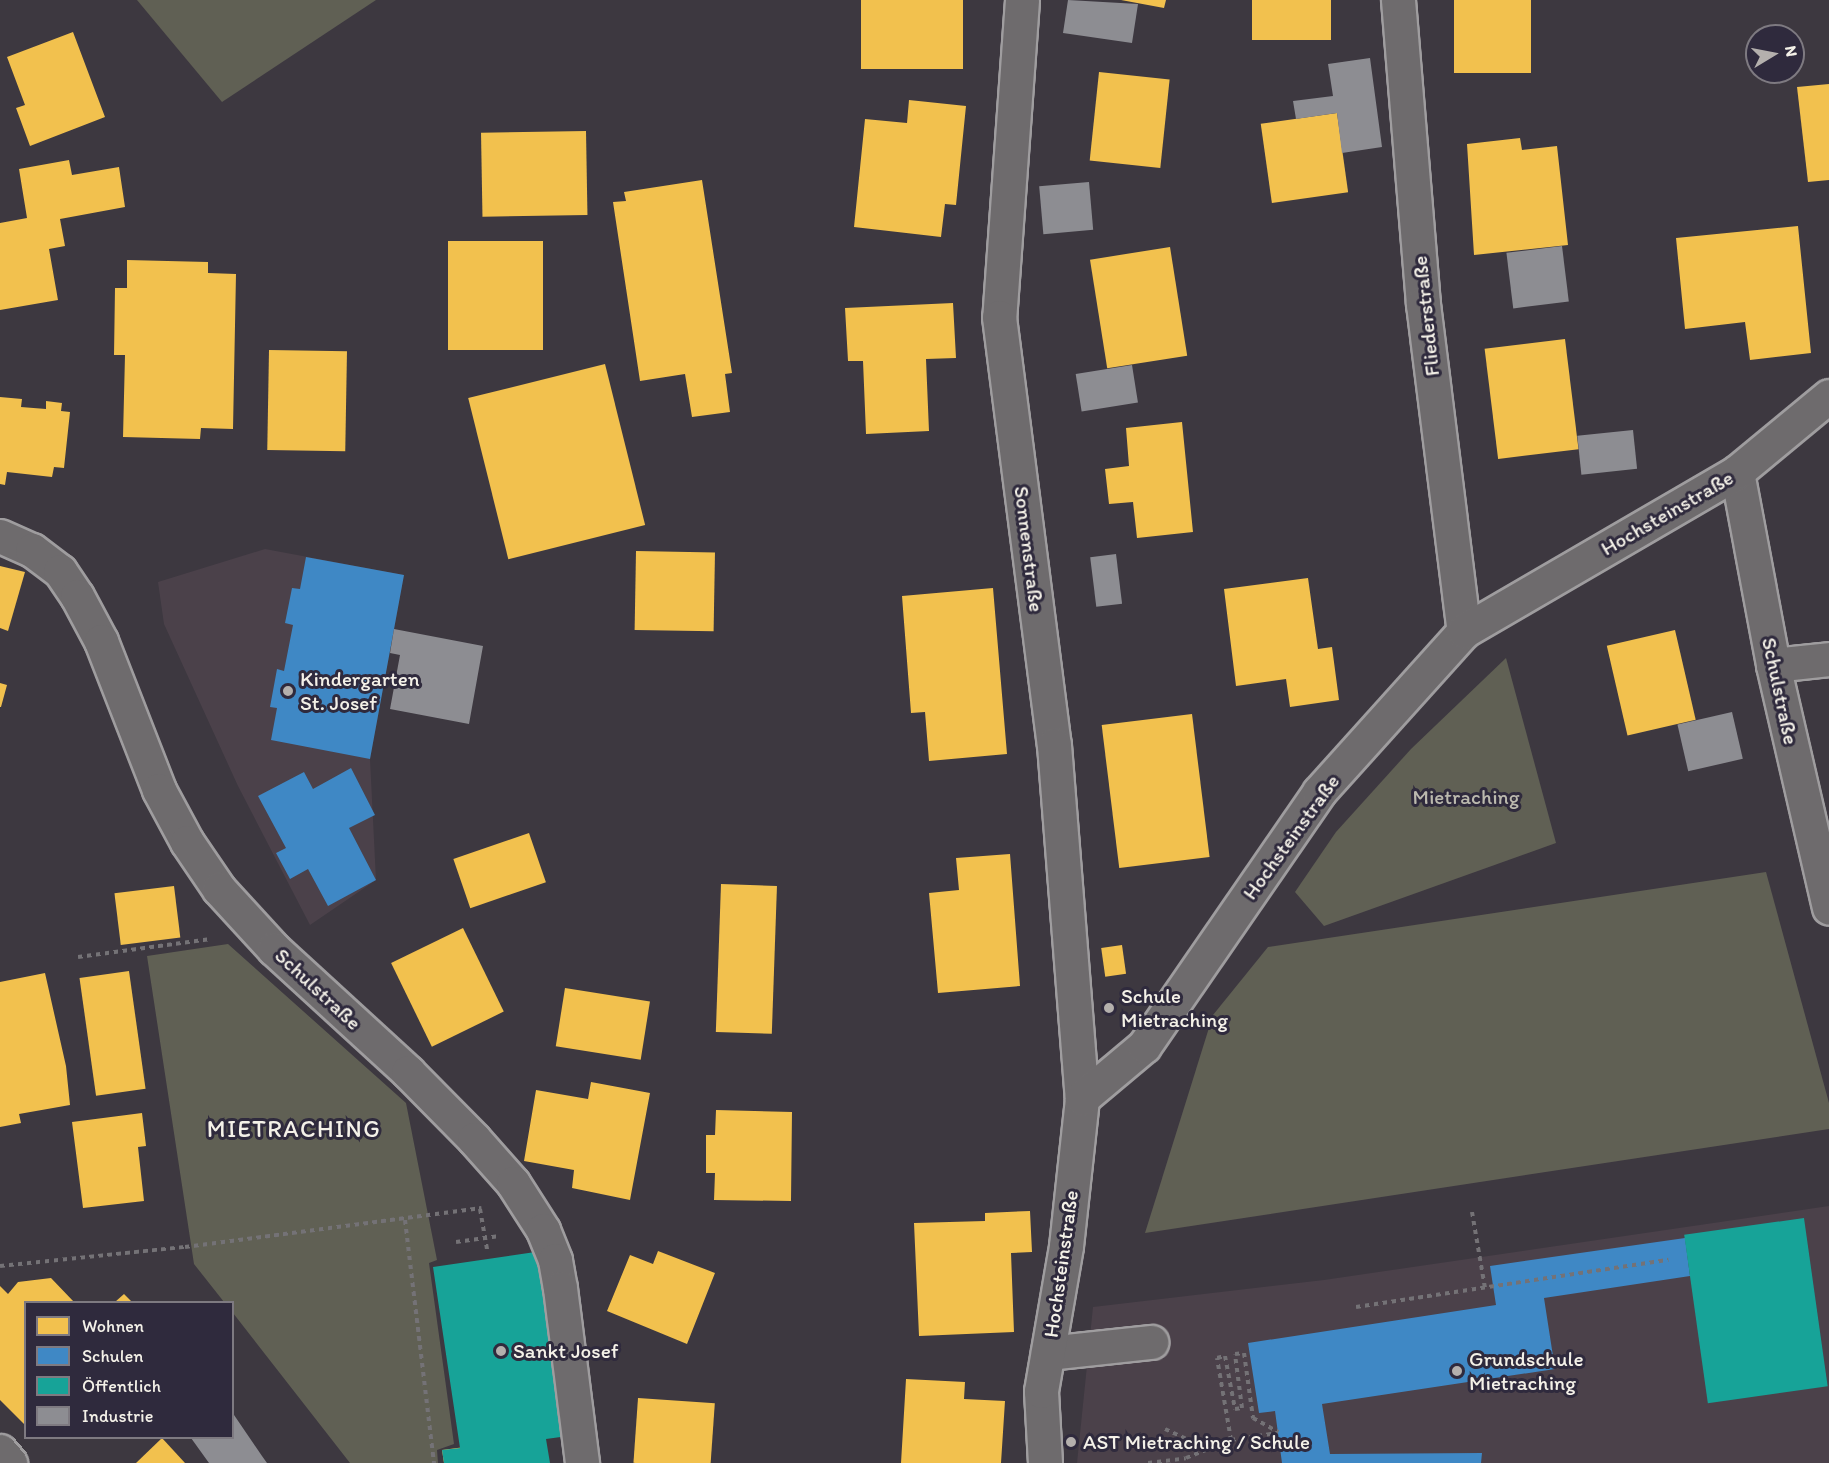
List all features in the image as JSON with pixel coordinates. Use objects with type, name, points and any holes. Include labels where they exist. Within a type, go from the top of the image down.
[{"type":"street","name":"Sonnenstraße","points":[[1022,0],[999,317],[1054,745],[1082,1098]]},
{"type":"street","name":"Fliederstraße","points":[[1398,0],[1423,304],[1464,631]]},
{"type":"street","name":"Hochsteinstraße","points":[[1045,1463],[1041,1391],[1066,1246],[1082,1098],[1144,1046],[1319,792],[1464,631],[1737,472],[1829,396]]},
{"type":"street","name":"Schulstraße","points":[[1737,472],[1773,665],[1829,908]]},
{"type":"street","name":"Schulstraße","points":[[0,536],[32,550],[60,571],[77,596],[101,641],[159,790],[187,842],[219,889],[274,949],[408,1072],[513,1183],[543,1230],[555,1260],[582,1463]]},
{"type":"street","points":[[1773,665],[1829,659]]},
{"type":"street","points":[[1048,1353],[1151,1342]]},
{"type":"street","points":[[0,1451],[10,1463]]},
{"type":"path","points":[[78,957],[216,938]]},
{"type":"path","points":[[0,1266],[405,1220],[480,1208],[513,1183]]},
{"type":"path","points":[[480,1208],[487,1249]]},
{"type":"path","points":[[1472,1212],[1485,1288]]},
{"type":"path","points":[[405,1220],[434,1463]]},
{"type":"path","points":[[456,1242],[510,1235]]},
{"type":"path","points":[[1356,1307],[1668,1260]]},
{"type":"path","points":[[1148,1463],[1186,1458],[1231,1440],[1278,1432],[1253,1418],[1244,1353],[1235,1354],[1242,1407],[1235,1409],[1226,1356],[1217,1358],[1231,1440]]},
{"type":"path","points":[[1165,1429],[1208,1449]]},
{"type":"shaded area","name":"Kindergarten St. Josef","points":[[265,549],[404,575],[370,759],[376,880],[310,925],[238,786],[164,624],[158,582]]},
{"type":"shaded area","name":"Grundschule Mietraching","points":[[1829,1206],[1829,1463],[1077,1463],[1093,1307],[1324,1280]]},
{"type":"green space","points":[[137,0],[376,0],[222,102]]},
{"type":"green space","name":"Mietraching","points":[[1506,658],[1556,843],[1324,926],[1295,892],[1336,832],[1411,749]]},
{"type":"green space","points":[[1766,872],[1829,1103],[1829,1129],[1145,1233],[1213,1015],[1268,947]]},
{"type":"green space","points":[[228,944],[406,1103],[437,1260],[429,1263],[454,1444],[437,1450],[438,1463],[350,1463],[234,1314],[234,1301],[223,1301],[194,1264],[147,956]]},
{"type":"building: Wohnen","points":[[861,0],[963,0],[963,69],[861,69]]},
{"type":"building: Wohnen","points":[[1121,0],[1166,0],[1164,8]]},
{"type":"building: Wohnen","points":[[1252,0],[1331,0],[1331,40],[1252,40]]},
{"type":"building: Wohnen","points":[[1454,0],[1531,0],[1531,73],[1454,73]]},
{"type":"building: Wohnen","points":[[73,32],[105,117],[30,146],[16,108],[25,105],[7,57]]},
{"type":"building: Wohnen","points":[[1099,72],[1170,79],[1160,168],[1090,161]]},
{"type":"building: Wohnen","points":[[1829,84],[1829,180],[1808,182],[1797,87]]},
{"type":"building: Wohnen","points":[[909,100],[966,106],[956,205],[945,204],[941,237],[854,227],[865,119],[907,123]]},
{"type":"building: Wohnen","points":[[1337,113],[1348,192],[1272,203],[1261,124]]},
{"type":"building: Wohnen","points":[[586,131],[587,215],[482,217],[481,133]]},
{"type":"building: Wohnen","points":[[1520,138],[1522,150],[1557,146],[1568,245],[1474,255],[1467,144]]},
{"type":"building: Wohnen","points":[[69,160],[72,175],[119,167],[125,207],[60,219],[65,246],[49,249],[58,300],[0,310],[0,223],[27,218],[19,169]]},
{"type":"building: Wohnen","points":[[702,180],[732,373],[725,374],[730,412],[692,417],[685,374],[640,381],[613,202],[626,201],[624,192]]},
{"type":"building: Wohnen","points":[[1798,226],[1811,353],[1750,360],[1745,322],[1685,329],[1676,238]]},
{"type":"building: Wohnen","points":[[448,241],[543,241],[543,350],[448,350]]},
{"type":"building: Wohnen","points":[[1170,247],[1187,356],[1107,368],[1090,260]]},
{"type":"building: Wohnen","points":[[127,260],[208,262],[208,273],[236,274],[233,429],[201,428],[200,439],[123,437],[125,355],[114,355],[115,288],[127,288]]},
{"type":"building: Wohnen","points":[[953,303],[956,358],[926,359],[929,431],[866,434],[863,361],[848,361],[845,308]]},
{"type":"building: Wohnen","points":[[1565,339],[1579,449],[1498,459],[1485,349]]},
{"type":"building: Wohnen","points":[[269,350],[347,351],[345,451],[267,450]]},
{"type":"building: Wohnen","points":[[605,364],[645,525],[508,559],[468,398]]},
{"type":"building: Wohnen","points":[[0,397],[22,399],[21,407],[46,409],[46,401],[62,403],[61,411],[70,412],[64,468],[54,467],[52,477],[7,472],[5,485],[0,484]]},
{"type":"building: Wohnen","points":[[1182,422],[1193,532],[1137,538],[1133,502],[1109,504],[1105,469],[1129,466],[1126,428]]},
{"type":"building: Wohnen","points":[[636,551],[715,552],[714,631],[635,630]]},
{"type":"building: Wohnen","points":[[0,566],[25,572],[8,631],[0,628]]},
{"type":"building: Wohnen","points":[[1308,578],[1318,649],[1332,647],[1339,700],[1290,707],[1286,679],[1236,686],[1224,589]]},
{"type":"building: Wohnen","points":[[993,588],[1007,754],[929,761],[925,712],[911,713],[902,596]]},
{"type":"building: Wohnen","points":[[1675,630],[1696,720],[1627,735],[1607,646]]},
{"type":"building: Wohnen","points":[[0,683],[7,685],[1,707],[0,707]]},
{"type":"building: Wohnen","points":[[1192,714],[1210,857],[1119,868],[1102,725]]},
{"type":"building: Wohnen","points":[[529,833],[546,882],[470,908],[453,859]]},
{"type":"building: Wohnen","points":[[1010,854],[1020,986],[938,993],[929,893],[959,890],[956,858]]},
{"type":"building: Wohnen","points":[[721,884],[777,886],[772,1034],[716,1032]]},
{"type":"building: Wohnen","points":[[174,886],[180,938],[121,945],[114,893]]},
{"type":"building: Wohnen","points":[[463,928],[504,1012],[432,1047],[391,963]]},
{"type":"building: Wohnen","points":[[1122,945],[1126,974],[1105,977],[1101,948]]},
{"type":"building: Wohnen","points":[[129,971],[146,1089],[96,1096],[79,978]]},
{"type":"building: Wohnen","points":[[45,973],[66,1066],[70,1105],[19,1114],[21,1123],[0,1127],[0,982]]},
{"type":"building: Wohnen","points":[[565,988],[650,1001],[641,1060],[556,1046]]},
{"type":"building: Wohnen","points":[[591,1082],[650,1093],[630,1200],[572,1188],[574,1170],[524,1161],[536,1090],[588,1099]]},
{"type":"building: Wohnen","points":[[716,1110],[792,1112],[791,1201],[714,1200],[715,1173],[706,1173],[706,1135],[715,1135]]},
{"type":"building: Wohnen","points":[[142,1113],[146,1146],[138,1147],[144,1201],[83,1208],[72,1122]]},
{"type":"building: Wohnen","points":[[1030,1211],[1032,1252],[1011,1253],[1014,1332],[919,1336],[914,1223],[985,1221],[985,1213]]},
{"type":"building: Wohnen","points":[[658,1251],[715,1273],[687,1344],[607,1311],[630,1255],[653,1264]]},
{"type":"building: Wohnen","points":[[51,1278],[73,1301],[24,1301],[24,1424],[0,1400],[0,1286],[8,1294],[18,1282]]},
{"type":"building: Wohnen","points":[[124,1294],[131,1301],[116,1301]]},
{"type":"building: Wohnen","points":[[906,1379],[965,1382],[964,1399],[1005,1401],[1001,1463],[901,1463]]},
{"type":"building: Wohnen","points":[[638,1398],[715,1403],[711,1463],[633,1463]]},
{"type":"building: Wohnen","points":[[163,1439],[185,1463],[136,1463]]},
{"type":"building: Wohnen","points":[[480,1445],[483,1463],[444,1463],[442,1450]]},
{"type":"building: Schulen","points":[[306,557],[404,575],[370,759],[271,740],[277,708],[270,707],[277,669],[284,671],[293,625],[285,623],[292,588],[300,589]]},
{"type":"building: Schulen","points":[[351,768],[375,815],[349,828],[376,880],[328,906],[308,869],[290,879],[276,853],[286,848],[258,796],[304,772],[313,789]]},
{"type":"building: Schulen","points":[[1685,1238],[1690,1276],[1544,1298],[1555,1369],[1322,1404],[1330,1454],[1482,1453],[1481,1463],[1282,1463],[1275,1411],[1259,1413],[1248,1343],[1496,1305],[1490,1266]]},
{"type":"building: Öffentlich","points":[[1804,1218],[1828,1386],[1708,1403],[1684,1235]]},
{"type":"building: Öffentlich","name":"Sankt Josef","points":[[542,1251],[568,1436],[546,1439],[550,1463],[444,1463],[442,1450],[460,1448],[433,1267]]},
{"type":"building: Industrie","points":[[1068,0],[1138,4],[1132,43],[1063,33]]},
{"type":"building: Industrie","points":[[1370,58],[1382,147],[1342,153],[1337,113],[1296,119],[1293,101],[1333,96],[1328,64]]},
{"type":"building: Industrie","points":[[1089,182],[1093,230],[1043,234],[1039,186]]},
{"type":"building: Industrie","points":[[1562,246],[1569,302],[1513,308],[1506,253]]},
{"type":"building: Industrie","points":[[1132,365],[1138,403],[1082,411],[1076,374]]},
{"type":"building: Industrie","points":[[1633,430],[1637,469],[1581,475],[1577,436]]},
{"type":"building: Industrie","points":[[1116,554],[1122,604],[1096,607],[1090,557]]},
{"type":"building: Industrie","points":[[394,629],[483,646],[469,724],[390,709],[400,655],[390,653]]},
{"type":"building: Industrie","points":[[1732,712],[1743,759],[1688,771],[1677,725]]},
{"type":"building: Industrie","points":[[234,1415],[267,1463],[209,1463],[192,1439],[234,1439]]},
{"type":"place","name":"Kindergarten St. Josef","points":[[288,691]]},
{"type":"place","name":"Schule Mietraching","points":[[1109,1008]]},
{"type":"place","name":"Sankt Josef","points":[[501,1351]]},
{"type":"place","name":"Grundschule Mietraching","points":[[1457,1371]]},
{"type":"place","name":"AST Mietraching / Schule","points":[[1071,1442]]},
{"type":"district","name":"MIETRACHING","points":[[294,1129]]}]
